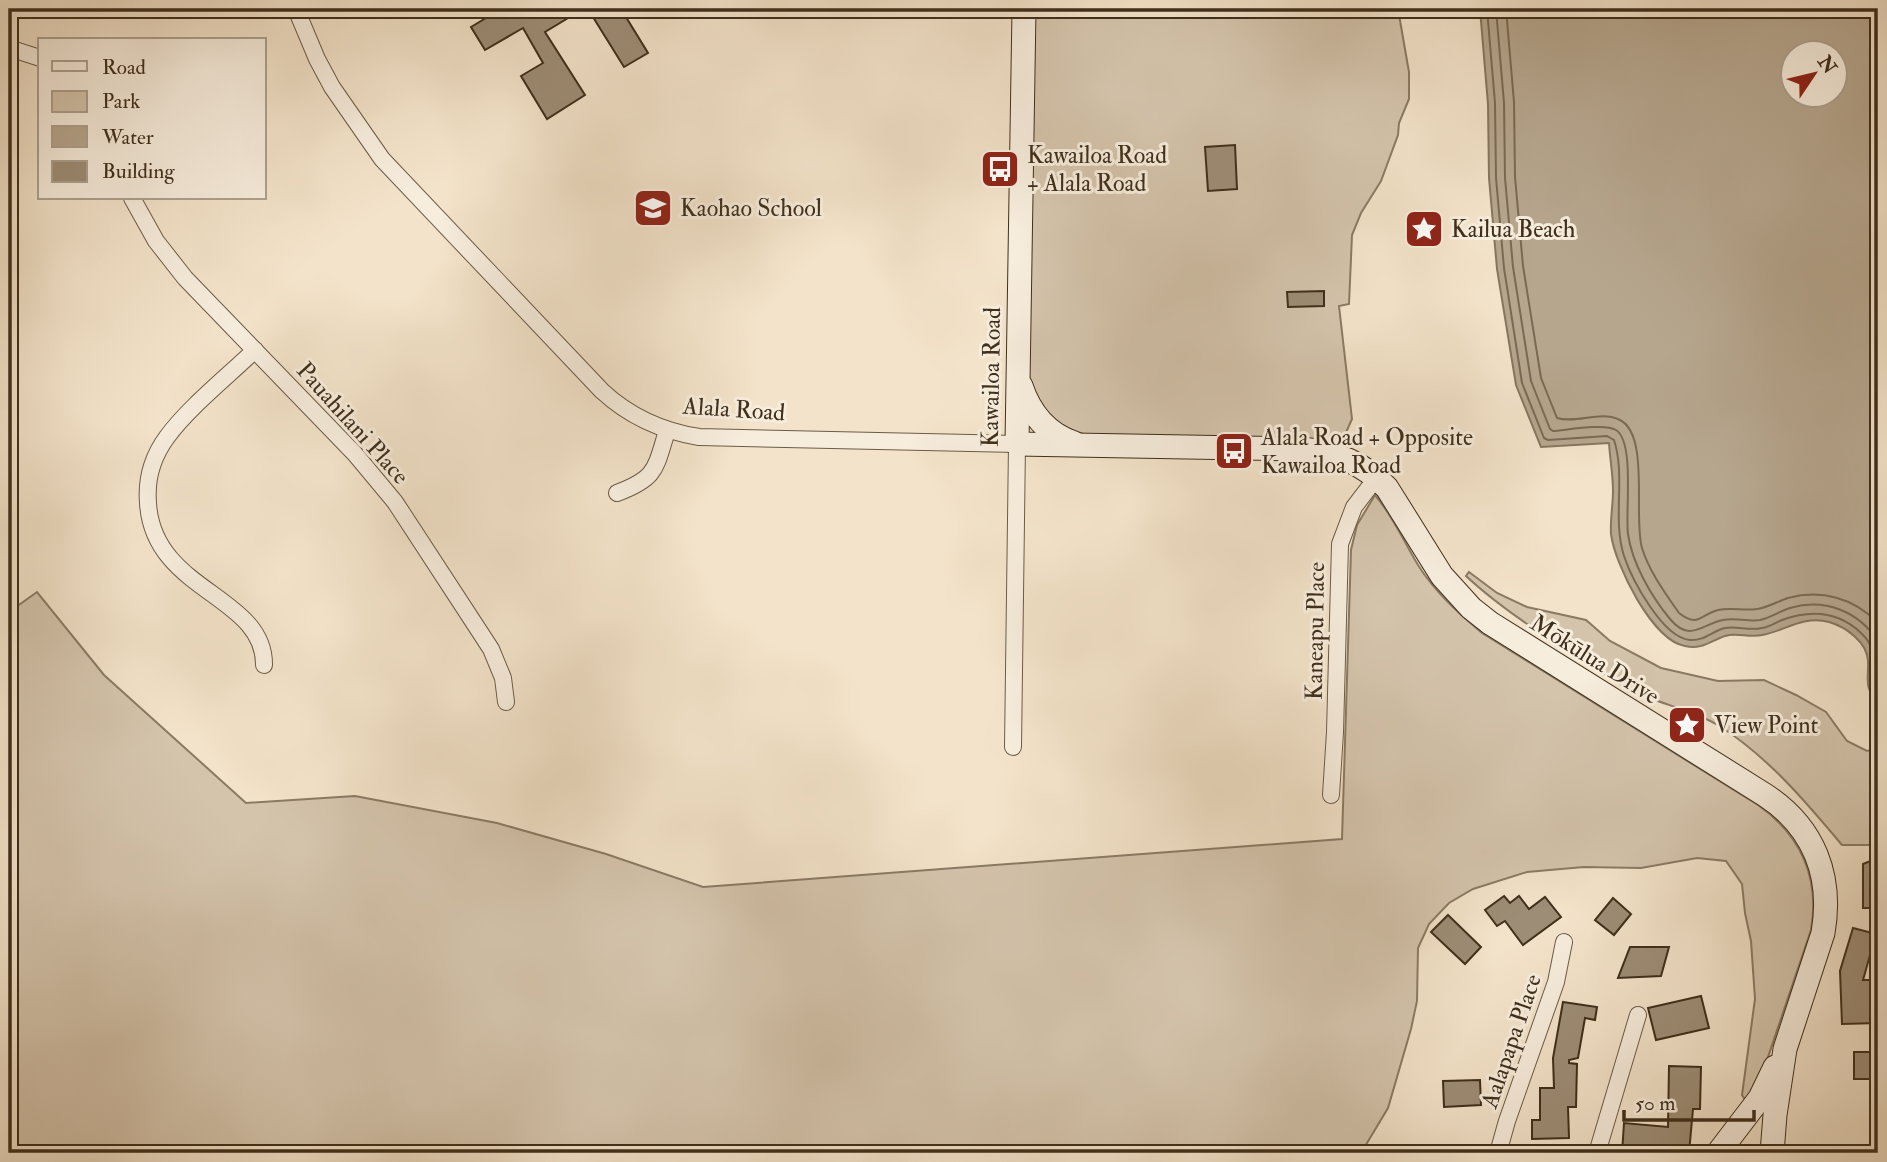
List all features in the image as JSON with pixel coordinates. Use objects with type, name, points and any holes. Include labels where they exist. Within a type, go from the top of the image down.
[{"type":"street","name":"Alala Road","points":[[296,9],[317,59],[338,95],[364,136],[401,181],[602,391],[640,419],[667,430],[719,438],[1302,449],[1335,454],[1371,473]]},
{"type":"street","name":"Kawailoa Road","points":[[1013,747],[1024,9]]},
{"type":"street","points":[[9,48],[38,57]]},
{"type":"street","name":"Pauahilani Place","points":[[133,200],[150,232],[170,260],[355,454],[395,502],[491,649],[503,678],[506,702]]},
{"type":"street","points":[[255,350],[167,436],[153,462],[147,491],[150,522],[164,551],[185,575],[249,623],[262,647],[264,665]]},
{"type":"street","points":[[1019,377],[1026,400],[1038,419],[1059,436],[1084,445]]},
{"type":"street","points":[[617,493],[640,484],[650,475],[657,463],[667,430]]},
{"type":"street","name":"Kaneapu Place","points":[[1331,795],[1340,544],[1353,507],[1371,473]]},
{"type":"street","name":"Mōkūlua Drive","points":[[1371,473],[1396,501],[1442,576],[1471,608],[1490,623],[1778,803],[1810,839],[1822,869],[1826,917],[1824,933],[1785,1049],[1772,1153]]},
{"type":"street","name":"Aalapapa Place","points":[[1498,1153],[1556,982],[1564,943]]},
{"type":"street","points":[[1597,1153],[1639,1015]]},
{"type":"street","points":[[1718,1153],[1760,1098],[1785,1049]]},
{"type":"green space","points":[[1033,9],[1398,9],[1409,72],[1409,99],[1381,181],[1361,213],[1352,235],[1349,304],[1339,306],[1352,419],[1340,446],[1101,438],[1074,431],[1053,419],[1045,410],[1032,388],[1028,374]]},
{"type":"green space","points":[[1375,495],[1432,584],[1482,633],[1758,805],[1786,830],[1796,844],[1810,876],[1813,893],[1811,930],[1768,1057],[1748,1104],[1742,1095],[1755,999],[1751,941],[1742,884],[1726,861],[1697,858],[1641,868],[1584,867],[1527,872],[1473,889],[1449,903],[1429,924],[1418,948],[1417,1001],[1411,1029],[1388,1108],[1361,1153],[9,1153],[9,612],[37,592],[104,675],[246,803],[355,796],[497,823],[606,854],[703,887],[1342,839],[1351,550],[1357,525]]},
{"type":"green space","points":[[1469,572],[1497,593],[1527,607],[1586,620],[1610,641],[1661,668],[1718,681],[1764,680],[1826,712],[1847,741],[1867,751],[1878,748],[1878,845],[1842,845],[1786,782],[1739,739],[1710,721],[1638,694],[1607,676],[1504,608],[1466,576]]},
{"type":"water","points":[[1480,9],[1878,9],[1878,699],[1870,692],[1868,661],[1864,648],[1854,636],[1836,624],[1811,621],[1762,635],[1729,635],[1691,647],[1673,641],[1648,616],[1627,581],[1611,534],[1613,485],[1609,443],[1541,447],[1516,385],[1497,269],[1489,178],[1488,104]]},
{"type":"building","points":[[501,9],[583,9],[545,32],[585,95],[547,119],[521,76],[543,63],[523,28],[485,50],[471,27]]},
{"type":"building","points":[[588,9],[621,9],[648,53],[624,67]]},
{"type":"building","points":[[1235,145],[1237,189],[1208,191],[1205,147]]},
{"type":"building","points":[[1324,291],[1324,306],[1288,307],[1287,292]]},
{"type":"building","points":[[1878,858],[1878,908],[1863,908],[1863,864]]},
{"type":"building","points":[[1504,896],[1510,903],[1519,896],[1529,909],[1545,897],[1561,917],[1523,945],[1505,921],[1497,926],[1485,910]]},
{"type":"building","points":[[1613,898],[1631,914],[1614,935],[1595,920]]},
{"type":"building","points":[[1448,915],[1481,947],[1465,964],[1431,932]]},
{"type":"building","points":[[1853,928],[1876,934],[1863,980],[1878,980],[1878,1023],[1842,1024],[1840,971]]},
{"type":"building","points":[[1630,947],[1669,947],[1661,976],[1618,978]]},
{"type":"building","points":[[1701,996],[1709,1028],[1656,1040],[1648,1008]]},
{"type":"building","points":[[1563,1002],[1597,1007],[1595,1020],[1585,1018],[1578,1058],[1569,1060],[1569,1063],[1577,1064],[1576,1107],[1568,1107],[1569,1138],[1532,1139],[1532,1120],[1540,1120],[1540,1088],[1554,1088],[1553,1058]]},
{"type":"building","points":[[1854,1052],[1877,1052],[1877,1079],[1854,1079]]},
{"type":"building","points":[[1669,1066],[1701,1067],[1700,1109],[1693,1109],[1689,1153],[1622,1153],[1624,1123],[1668,1127]]},
{"type":"building","points":[[1480,1080],[1481,1105],[1444,1107],[1443,1081]]},
{"type":"place","name":"Kawailoa Road + Alala Road","points":[[1000,169]]},
{"type":"place","name":"Kaohao School","points":[[653,208]]},
{"type":"place","name":"Kailua Beach","points":[[1424,229]]},
{"type":"place","name":"Alala Road + Opposite Kawailoa Road","points":[[1234,451]]},
{"type":"place","name":"View Point","points":[[1687,725]]}]
